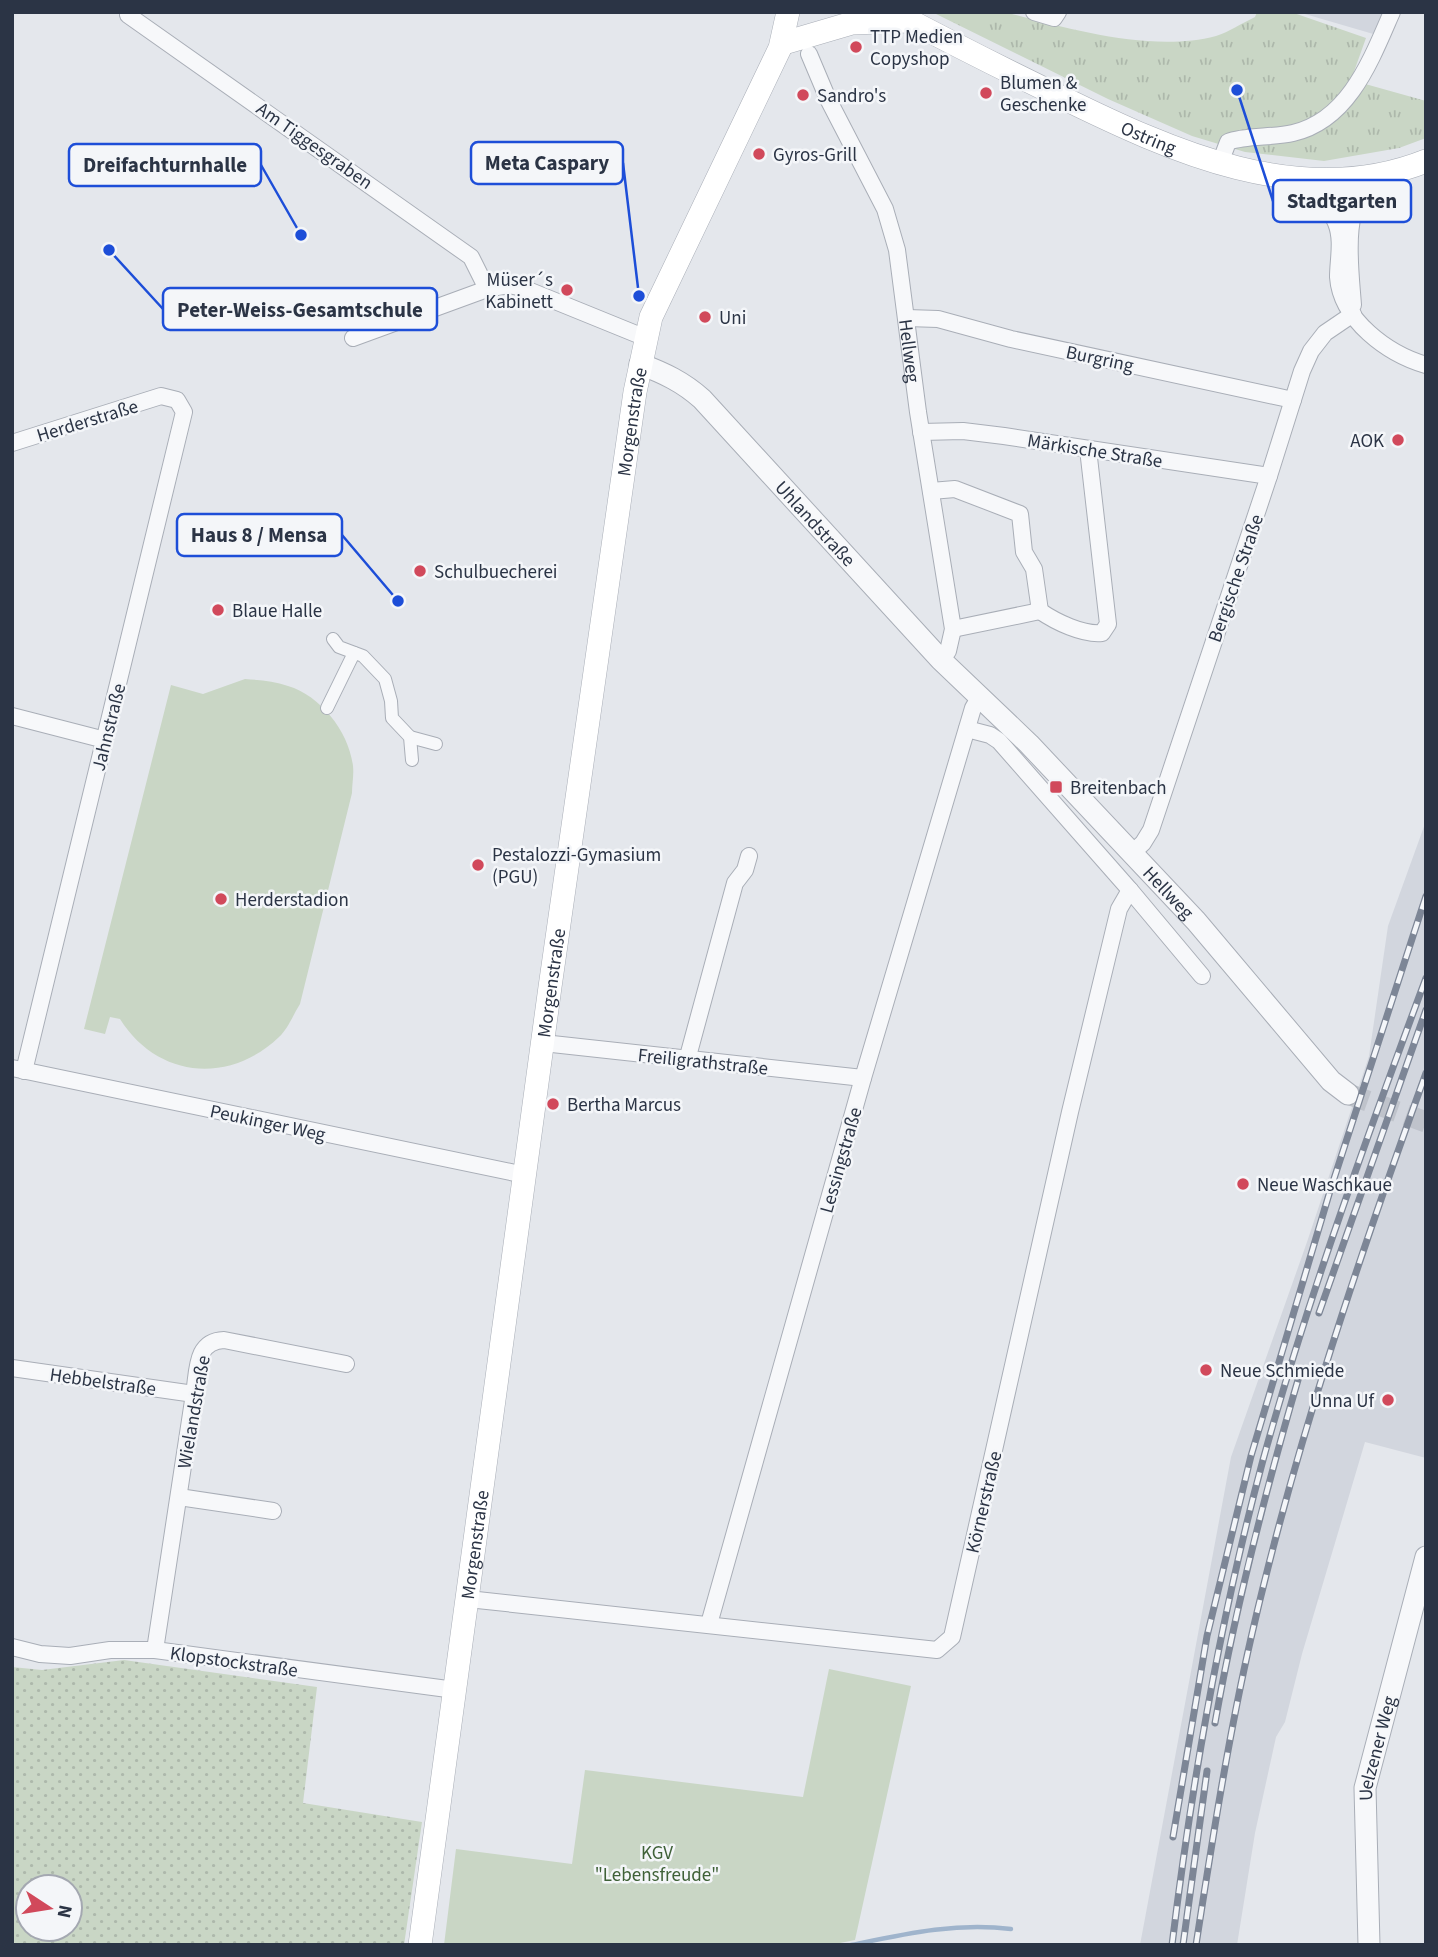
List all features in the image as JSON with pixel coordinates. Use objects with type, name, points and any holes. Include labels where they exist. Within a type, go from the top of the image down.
[{"type":"main road","name":"Morgenstraße","points":[[782,46],[788,12]]},
{"type":"main road","name":"Morgenstraße","points":[[420,1945],[618,500],[640,364],[655,308],[782,46],[802,12]]},
{"type":"main road","points":[[782,46],[852,23],[901,17]]},
{"type":"main road","name":"Ostring","points":[[901,17],[1145,137],[1220,163],[1278,176],[1328,179],[1373,176],[1426,162]]},
{"type":"street","points":[[1034,12],[1056,15]]},
{"type":"street","points":[[1220,163],[1228,142],[1240,138],[1270,138],[1296,132],[1315,124],[1348,98],[1360,82],[1392,12]]},
{"type":"street","name":"Am Tiggesgraben","points":[[128,15],[471,257],[487,289]]},
{"type":"street","name":"Hellweg","points":[[809,54],[828,99],[885,209],[897,250],[921,432],[953,629]]},
{"type":"street","points":[[1278,176],[1323,204],[1336,222],[1339,242],[1338,280],[1353,314],[1382,343],[1426,365]]},
{"type":"street","points":[[1353,314],[1350,264],[1353,215],[1361,191],[1373,176]]},
{"type":"street","points":[[354,338],[487,289],[509,285],[523,288],[646,338]]},
{"type":"street","name":"Bergische Straße","points":[[1132,853],[1143,843],[1151,830],[1302,371],[1317,341],[1325,332],[1353,314]]},
{"type":"street","name":"Burgring","points":[[906,318],[938,319],[1011,339],[1293,400]]},
{"type":"street","name":"Uhlandstraße","points":[[640,364],[670,375],[702,399],[979,698]]},
{"type":"street","name":"Herderstraße","points":[[12,443],[161,396]]},
{"type":"street","name":"Jahnstraße","points":[[18,1070],[105,740],[184,412],[177,400],[161,396]]},
{"type":"street","name":"Märkische Straße","points":[[921,432],[963,431],[1269,476]]},
{"type":"street","points":[[931,491],[954,489],[1020,514],[1024,552],[1034,569],[1040,611],[1049,618],[1092,634],[1102,633],[1108,624],[1087,449]]},
{"type":"street","points":[[941,660],[948,650],[953,629],[1040,611]]},
{"type":"street","points":[[333,639],[339,647],[363,656],[385,679],[392,718],[410,737],[436,744]]},
{"type":"street","points":[[327,708],[354,653]]},
{"type":"street","name":"Hellweg","points":[[979,698],[1030,744],[1132,853],[1212,939],[1331,1081],[1348,1094]]},
{"type":"street","name":"Lessingstraße","points":[[709,1624],[863,1078],[972,708],[979,698]]},
{"type":"street","points":[[12,716],[105,740]]},
{"type":"street","name":"Hellweg","points":[[967,729],[990,735],[999,741],[1202,976]]},
{"type":"street","points":[[410,737],[412,760]]},
{"type":"street","points":[[687,1060],[735,883],[745,870],[749,856]]},
{"type":"street","name":"Körnerstraße","points":[[468,1599],[937,1650],[952,1637],[1073,1098],[1119,909],[1130,890]]},
{"type":"street","name":"Freiligrathstraße","points":[[543,1043],[863,1078]]},
{"type":"street","name":"Peukinger Weg","points":[[18,1070],[525,1175]]},
{"type":"street","name":"Wielandstraße","points":[[155,1650],[194,1394],[205,1345],[213,1340],[224,1340],[346,1364]]},
{"type":"street","name":"Hebbelstraße","points":[[12,1368],[194,1394]]},
{"type":"street","points":[[179,1497],[273,1511]]},
{"type":"street","name":"Uelzener Weg","points":[[1369,1945],[1365,1788],[1426,1556]]},
{"type":"street","name":"Klopstockstraße","points":[[12,1647],[40,1654],[70,1656],[110,1650],[155,1650],[455,1690]]},
{"type":"shaded area","points":[[1298,12],[1397,12],[1387,38]]},
{"type":"shaded area","points":[[1426,821],[1426,1458],[1365,1442],[1302,1654],[1285,1722],[1276,1737],[1255,1833],[1237,1945],[1140,1945],[1231,1457],[1369,1056],[1388,926]]},
{"type":"green space","points":[[932,12],[1000,12],[1111,37],[1165,42],[1216,36],[1255,17],[1257,12],[1291,12],[1366,38],[1351,80],[1426,101],[1426,138],[1399,148],[1324,161],[1245,152],[1192,136],[1108,99]]},
{"type":"green space","name":"Herderstadion","points":[[245,679],[288,686],[312,698],[322,707],[346,741],[353,769],[352,793],[300,1004],[290,1022],[279,1037],[238,1063],[216,1068],[195,1068],[173,1063],[153,1053],[135,1039],[120,1019],[110,1017],[105,1034],[84,1029],[171,685],[203,694]]},
{"type":"green space","points":[[124,1660],[317,1687],[303,1803],[422,1822],[404,1945],[14,1945],[12,1667],[42,1670]]},
{"type":"green space","name":"KGV \"Lebensfreude\"","points":[[829,1669],[911,1686],[855,1940],[830,1945],[444,1945],[456,1849],[572,1864],[585,1770],[803,1797]]},
{"type":"waterway","points":[[851,1945],[950,1928],[1011,1929]]},
{"type":"tunnel","points":[[1348,1094],[1426,1122]]},
{"type":"railway","points":[[1173,1837],[1207,1636],[1251,1456],[1330,1191],[1426,896]]},
{"type":"railway","points":[[1172,1945],[1209,1701],[1233,1580],[1263,1460],[1319,1278],[1426,978]]},
{"type":"railway","points":[[1319,1313],[1426,1010]]},
{"type":"railway","points":[[1196,1945],[1235,1714],[1268,1566],[1330,1352],[1426,1073]]},
{"type":"railway","points":[[1215,1723],[1232,1634],[1253,1547],[1300,1373]]},
{"type":"railway","points":[[1183,1945],[1207,1771]]},
{"type":"place","name":"TTP Medien Copyshop","points":[[856,47]]},
{"type":"place","name":"Stadtgarten","points":[[1237,90]]},
{"type":"place","name":"Blumen & Geschenke","points":[[986,93]]},
{"type":"place","name":"Sandro's","points":[[803,95]]},
{"type":"place","name":"Gyros-Grill","points":[[759,154]]},
{"type":"place","name":"Dreifachturnhalle","points":[[301,235]]},
{"type":"place","name":"Peter-Weiss-Gesamtschule","points":[[109,250]]},
{"type":"place","name":"Müser´s Kabinett","points":[[567,290]]},
{"type":"place","name":"Meta Caspary","points":[[639,296]]},
{"type":"place","name":"Uni","points":[[705,317]]},
{"type":"place","name":"AOK","points":[[1398,440]]},
{"type":"place","name":"Schulbuecherei","points":[[420,571]]},
{"type":"place","name":"Haus 8 / Mensa","points":[[398,601]]},
{"type":"place","name":"Blaue Halle","points":[[218,610]]},
{"type":"place","name":"Breitenbach","points":[[1056,787]]},
{"type":"place","name":"Pestalozzi-Gymasium (PGU)","points":[[478,865]]},
{"type":"place","name":"Herderstadion","points":[[221,899]]},
{"type":"place","name":"Bertha Marcus","points":[[553,1104]]},
{"type":"place","name":"Neue Waschkaue","points":[[1243,1184]]},
{"type":"place","name":"Neue Schmiede","points":[[1206,1370]]},
{"type":"place","name":"Unna Uf","points":[[1388,1400]]}]
